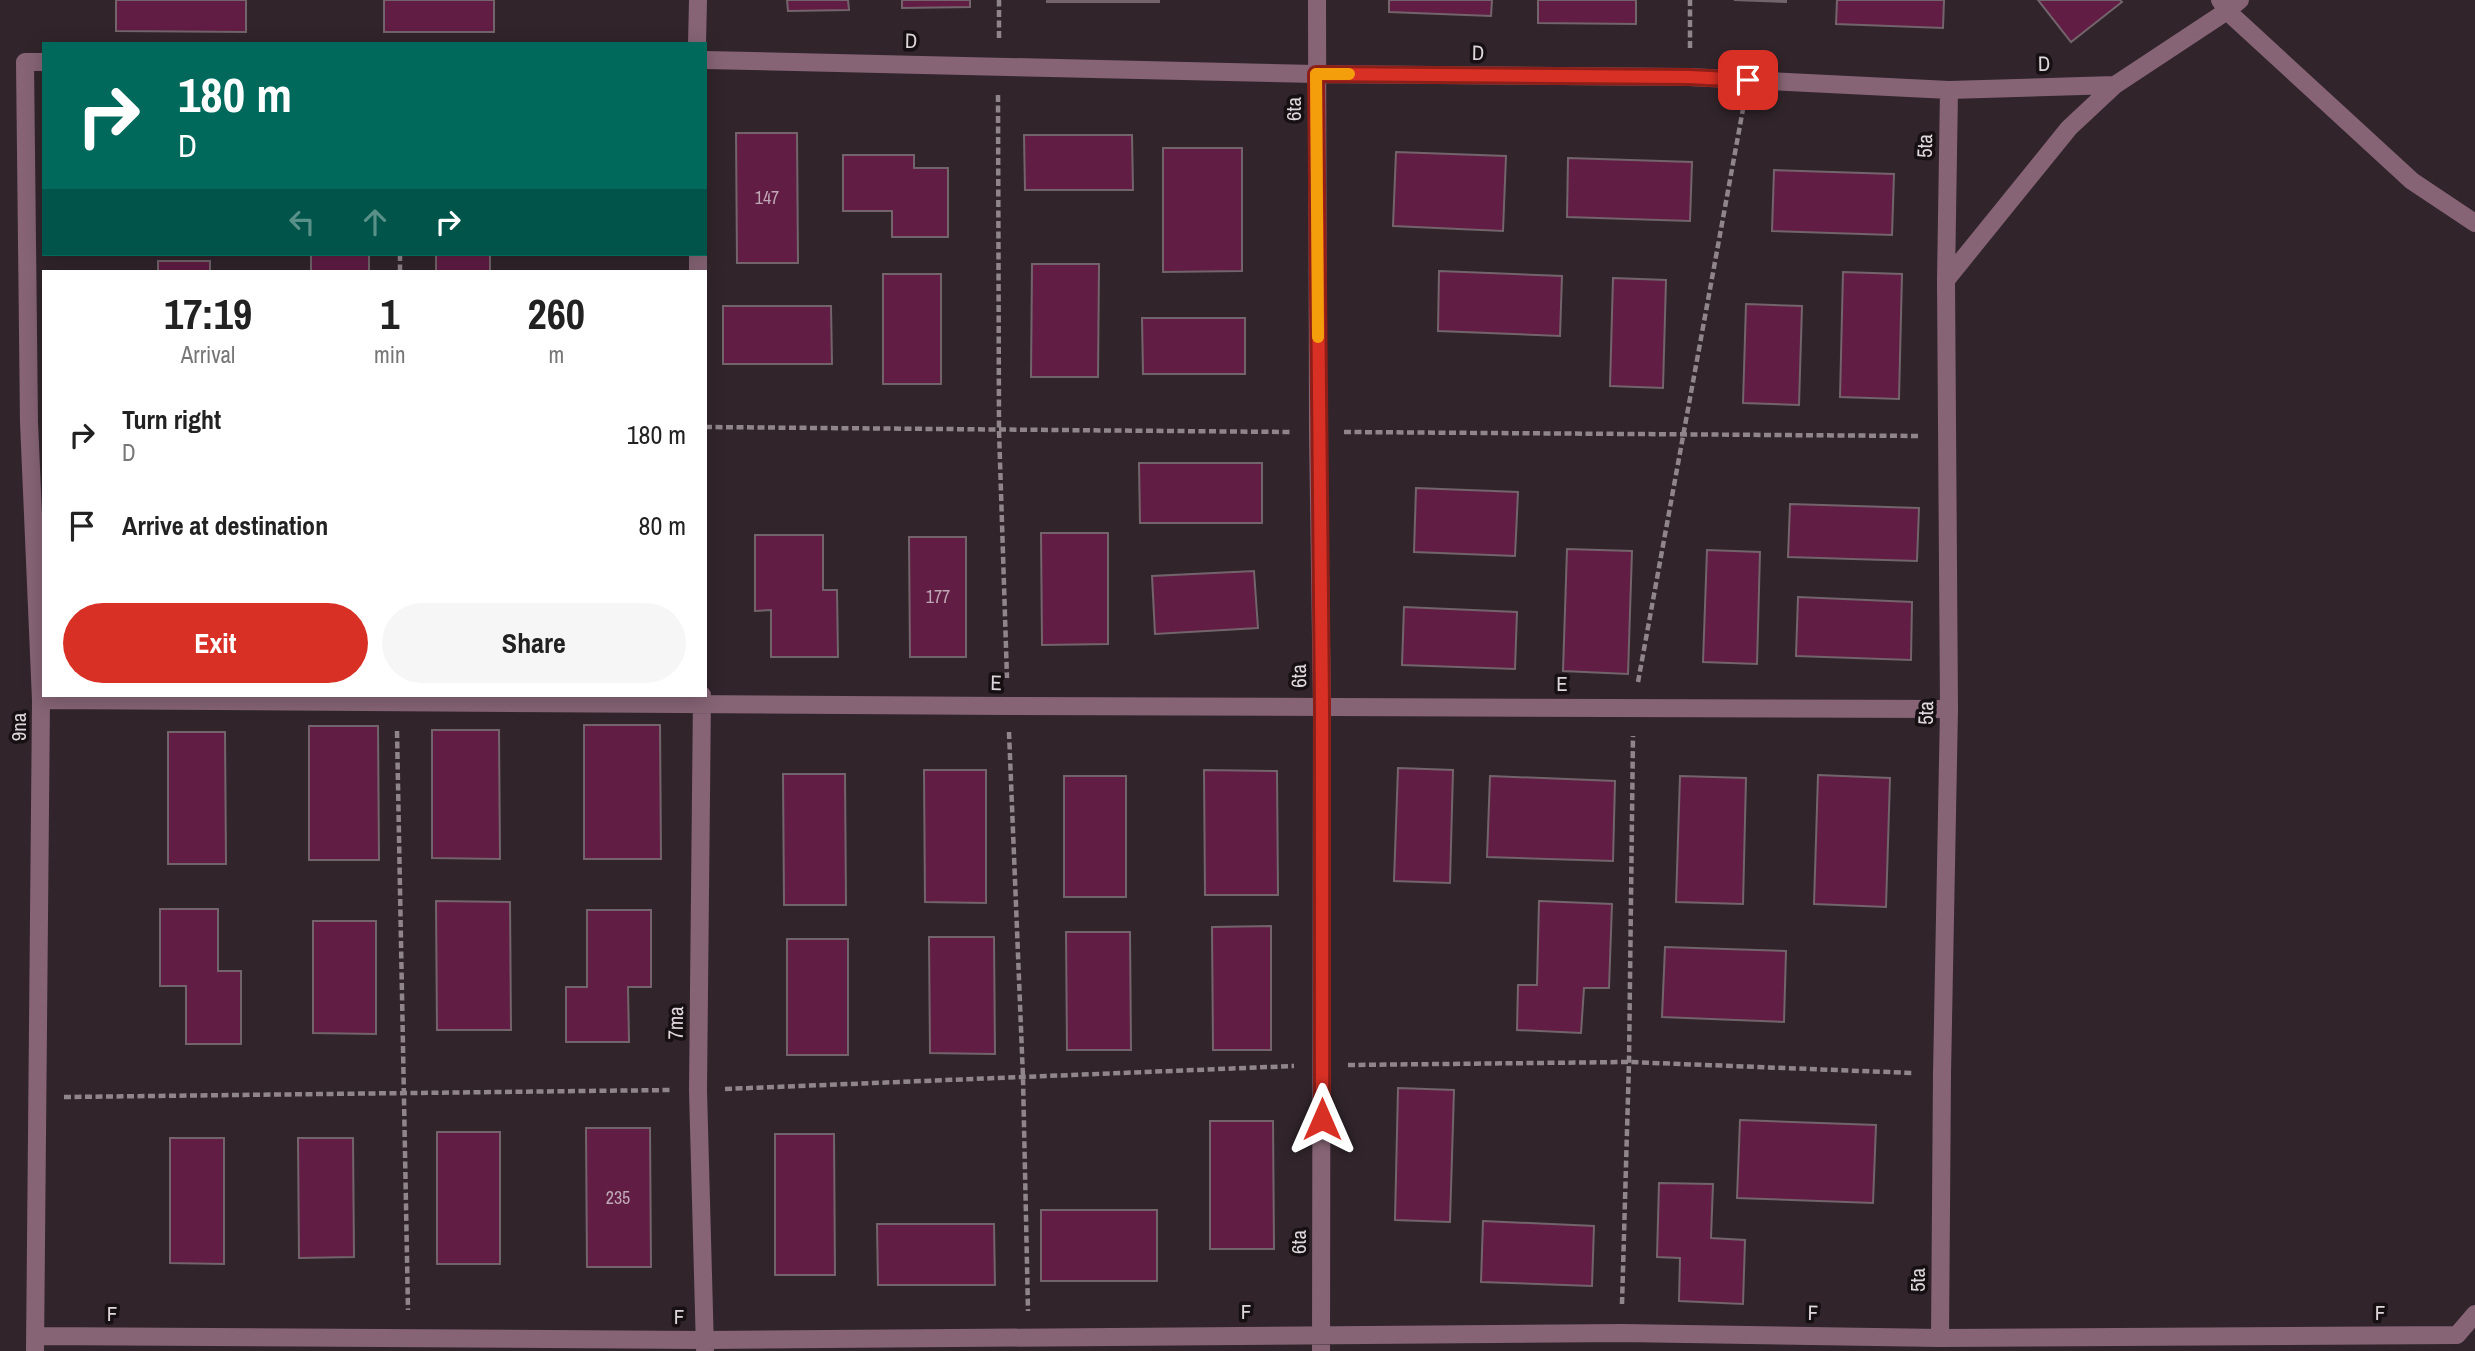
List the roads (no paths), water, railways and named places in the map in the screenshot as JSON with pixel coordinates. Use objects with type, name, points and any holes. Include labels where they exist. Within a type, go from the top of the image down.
[{"type":"street","points":[[697,42],[698,0]]},
{"type":"street","name":"6ta","points":[[1317,0],[1322,706],[1321,1343]]},
{"type":"street","points":[[1946,281],[2069,128],[2115,85],[2229,4],[2412,181],[2475,223]]},
{"type":"street","name":"D","points":[[707,60],[1316,74],[1689,77],[1949,90],[2115,85]]},
{"type":"street","name":"9na","points":[[35,1344],[41,700],[29,422],[25,62],[42,62]]},
{"type":"street","name":"5ta","points":[[1940,1338],[1949,709],[1946,281],[1949,90]]},
{"type":"street","name":"E","points":[[41,700],[396,702],[702,699],[1007,706],[1949,709]]},
{"type":"street","name":"7ma","points":[[702,699],[698,1090],[705,1345]]},
{"type":"street","name":"F","points":[[35,1344],[408,1338],[705,1345],[1028,1336],[1321,1343],[1622,1333],[1940,1338],[2457,1335],[2475,1314]]}]
